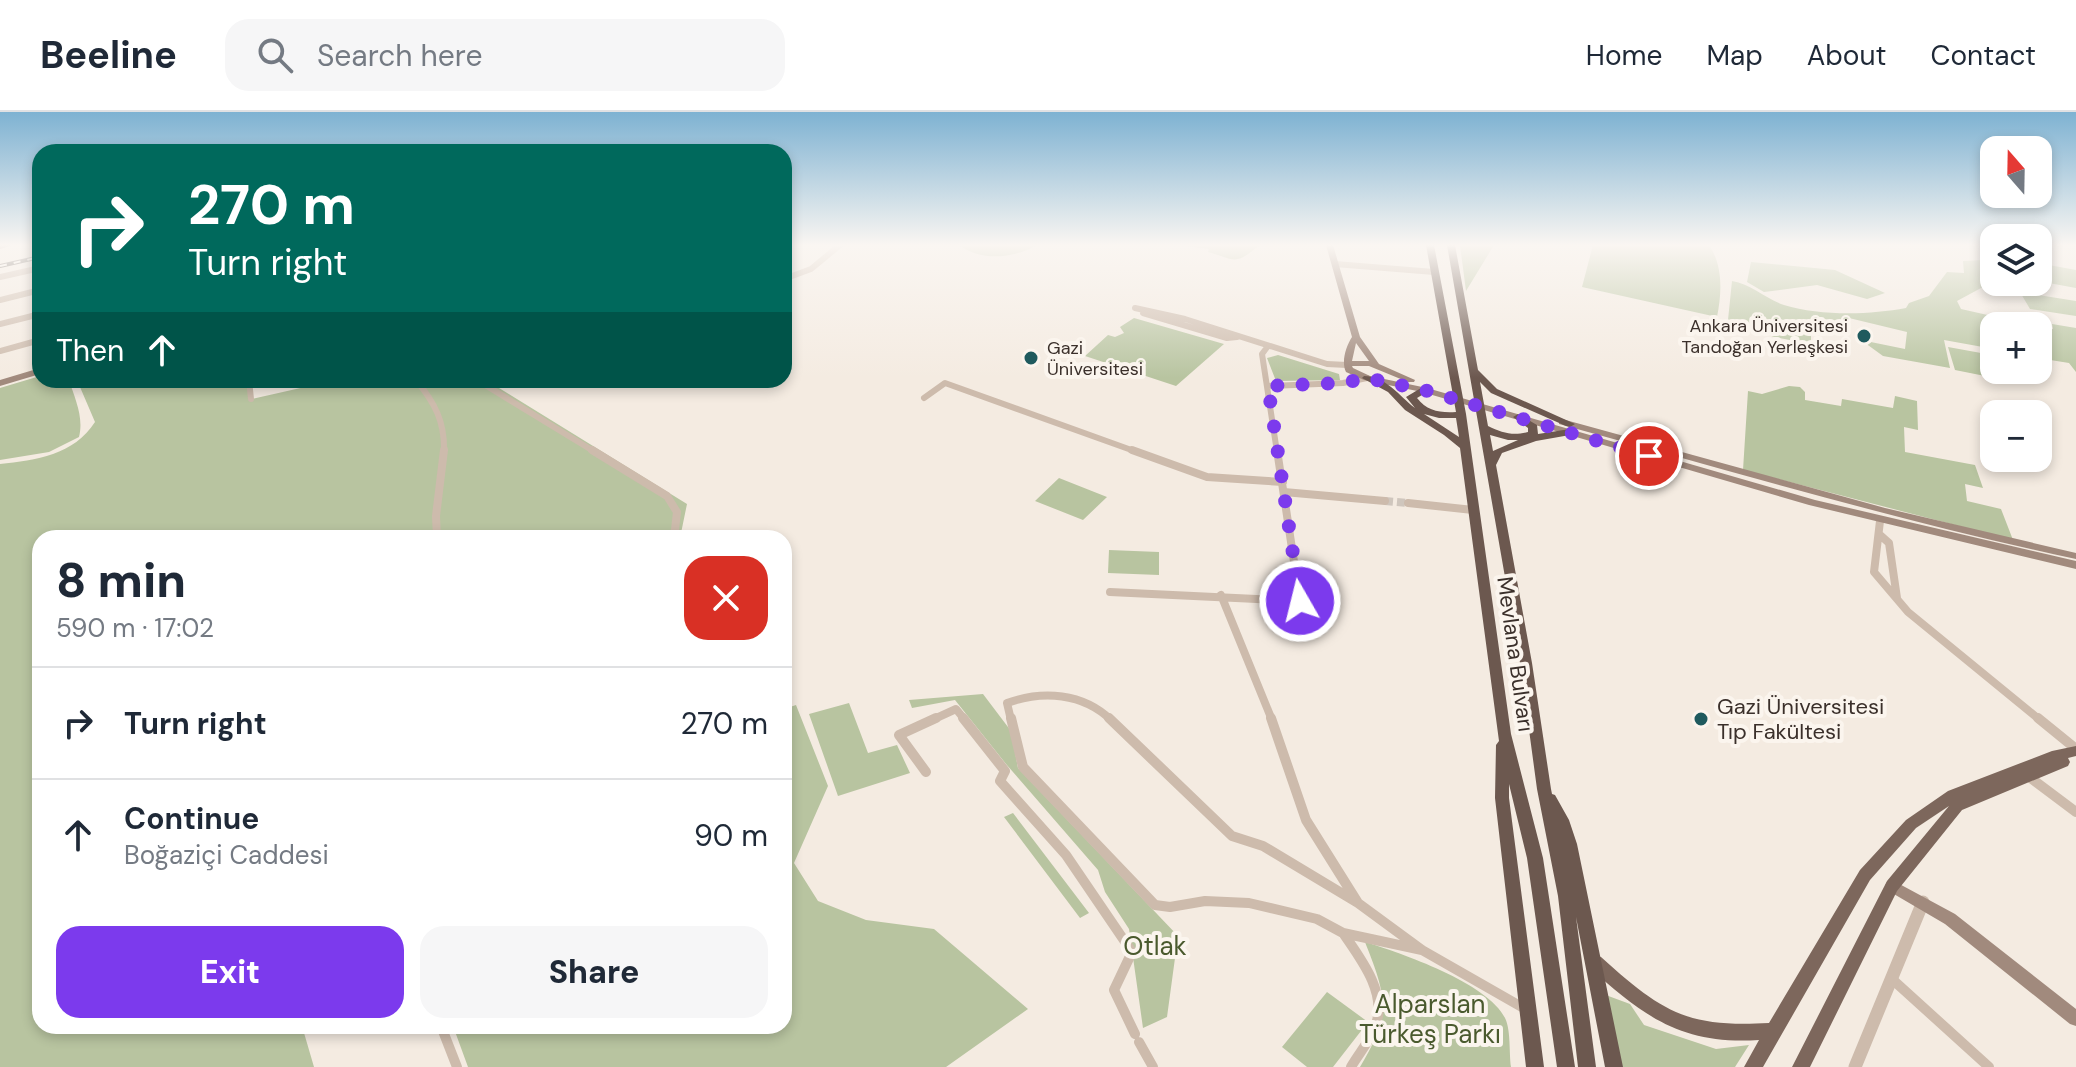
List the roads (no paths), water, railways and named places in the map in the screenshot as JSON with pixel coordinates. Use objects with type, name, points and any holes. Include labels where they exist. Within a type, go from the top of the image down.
[{"type":"highway","name":"Mevlana Bulvarı","points":[[1437,290],[1461,414],[1504,734],[1535,858],[1566,1067]]},
{"type":"highway","name":"Mevlana Bulvarı","points":[[1458,290],[1484,423],[1544,789],[1566,896],[1587,1067]]},
{"type":"highway","points":[[1471,366],[1494,391],[1570,428]]},
{"type":"highway","points":[[1367,378],[1391,390],[1408,408],[1465,447]]},
{"type":"highway","points":[[1424,390],[1411,397],[1422,409],[1444,416],[1461,414]]},
{"type":"highway","points":[[1484,423],[1506,437],[1519,438],[1533,434],[1533,427],[1518,417]]},
{"type":"highway","points":[[1491,464],[1498,451],[1513,444],[1570,428]]},
{"type":"highway","points":[[1504,734],[1502,798],[1535,1067]]},
{"type":"highway","points":[[1544,789],[1566,830],[1614,1067]]},
{"type":"main road","points":[[1342,290],[1356,337],[1375,364],[1388,373],[1510,407],[1570,428],[1880,521],[2076,565]]},
{"type":"main road","points":[[1356,337],[1347,365],[1349,370],[1367,378],[1424,390],[1990,538],[2076,556]]},
{"type":"main road","points":[[1347,365],[1359,361],[1375,364]]},
{"type":"main road","points":[[0,383],[32,373]]},
{"type":"main road","points":[[1753,1067],[1866,876],[1911,824],[1953,795],[2076,750]]},
{"type":"main road","points":[[1801,1067],[1892,886],[1957,806],[2076,760]]},
{"type":"main road","points":[[1866,876],[1892,886],[1950,919],[2076,1019]]},
{"type":"main road","points":[[1595,962],[1637,1001],[1664,1018],[1715,1032],[1742,1034],[1774,1031]]},
{"type":"street","points":[[0,300],[32,292]]},
{"type":"street","points":[[1237,337],[1233,333],[1135,308],[1142,313],[1227,338],[1237,337],[1327,364],[1347,365]]},
{"type":"street","points":[[0,324],[32,316]]},
{"type":"street","points":[[0,351],[32,342]]},
{"type":"street","points":[[1268,346],[1262,354],[1300,601]]},
{"type":"street","points":[[1268,386],[1343,383],[1367,378]]},
{"type":"street","points":[[924,398],[945,383],[1207,477],[1283,482]]},
{"type":"street","points":[[250,388],[251,399]]},
{"type":"street","points":[[422,388],[440,411],[444,428],[436,530]]},
{"type":"street","points":[[490,388],[667,496],[677,512],[675,530]]},
{"type":"street","points":[[1172,474],[1179,466]]},
{"type":"street","points":[[1284,492],[1385,501]]},
{"type":"street","points":[[1408,503],[1473,510]]},
{"type":"street","points":[[1880,521],[1880,535],[1875,541],[1874,572],[1908,612],[2076,750]]},
{"type":"street","points":[[1880,535],[1889,543],[1897,599]]},
{"type":"street","points":[[1874,572],[1895,574]]},
{"type":"street","points":[[1110,592],[1300,601],[1327,624]]},
{"type":"street","points":[[1221,595],[1270,715],[1306,820],[1358,903]]},
{"type":"street","points":[[1422,950],[1343,933],[1317,919],[1249,903],[1205,901],[1170,907],[1155,905],[1023,767],[1007,703],[1018,698],[1053,694],[1076,697],[1101,710],[1232,836],[1263,846],[1358,903],[1422,950],[1528,1011]]},
{"type":"street","points":[[926,772],[899,735],[956,709],[1005,771],[1000,781],[1066,855],[1132,952],[1114,990],[1153,1067]]},
{"type":"street","points":[[2028,776],[2076,812]]},
{"type":"street","points":[[1855,1067],[1923,902]]},
{"type":"street","points":[[1343,933],[1364,965],[1375,994],[1378,1016],[1351,1067]]},
{"type":"street","points":[[1893,980],[1989,1067]]},
{"type":"street","points":[[444,1034],[457,1067]]},
{"type":"tunnel","points":[[1385,501],[1408,503]]},
{"type":"place","name":"Ankara Üniversitesi Tandoğan Yerleşkesi","points":[[1864,336]]},
{"type":"place","name":"Gazi Üniversitesi","points":[[1031,358]]},
{"type":"place","name":"Gazi Üniversitesi Tıp Fakültesi","points":[[1701,719]]},
{"type":"park label","name":"Otlak","points":[[1155,946]]},
{"type":"park label","name":"Alparslan Türkeş Parkı","points":[[1430,1019]]}]
